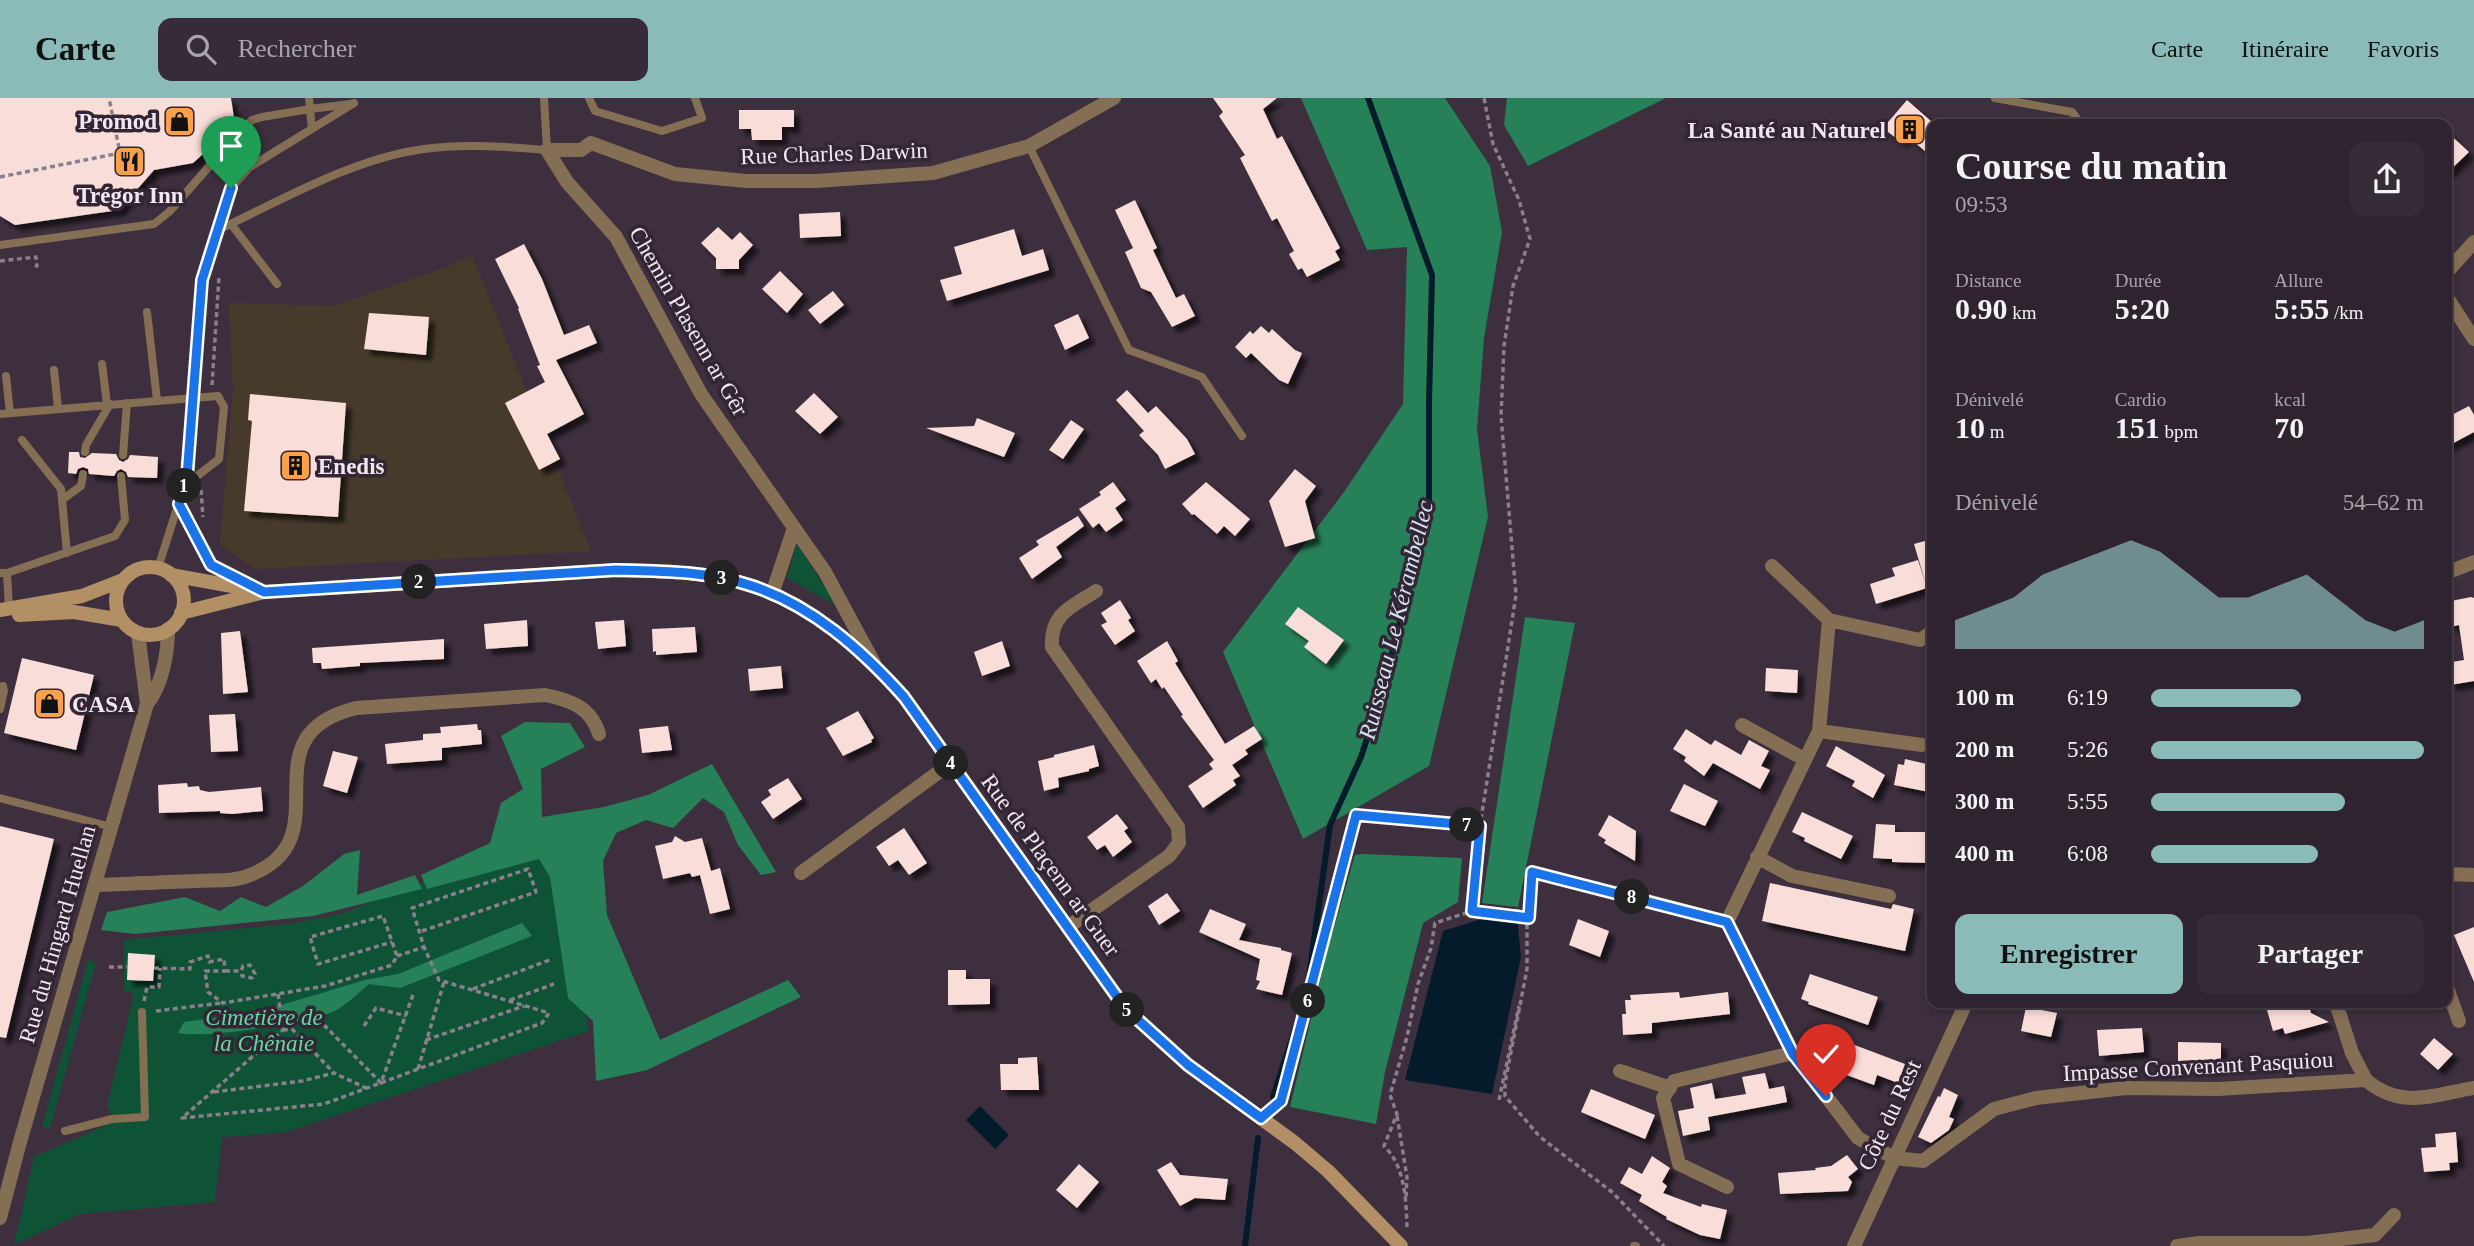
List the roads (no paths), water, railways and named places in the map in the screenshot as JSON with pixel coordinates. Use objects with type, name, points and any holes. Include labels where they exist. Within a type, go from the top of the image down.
[{"type":"main road","points":[[139,569],[164,572],[182,592],[181,613],[168,629],[148,635],[138,633],[122,620],[74,612],[3,611],[82,596],[123,580],[139,569]]},
{"type":"main road","name":"Rue de Plaçenn ar Guer","points":[[181,613],[264,592],[616,570],[673,571],[711,576],[750,585],[772,594],[815,617],[874,663],[904,697],[1125,1008],[1188,1065],[1328,1171],[1399,1244]]},
{"type":"main road","name":"Rue de Plaçenn ar Guer","points":[[164,572],[264,592]]},
{"type":"main road","points":[[122,620],[116,600],[123,580]]},
{"type":"street","name":"Rue Charles Darwin","points":[[547,150],[581,150],[591,143],[675,174],[746,181],[816,181],[933,173],[1029,146],[1114,98]]},
{"type":"street","name":"Chemin Plasenn ar Gêr","points":[[547,150],[567,182],[616,237],[701,394],[825,572],[874,663]]},
{"type":"street","points":[[2452,266],[2474,242]]},
{"type":"street","points":[[2452,305],[2474,339]]},
{"type":"street","points":[[772,594],[794,528]]},
{"type":"street","points":[[2452,571],[2474,562]]},
{"type":"street","points":[[1773,566],[1829,620],[1920,640],[1927,635]]},
{"type":"street","points":[[1068,927],[1169,856],[1179,843],[1178,827],[1052,647],[1052,630],[1059,615],[1096,591]]},
{"type":"street","points":[[1727,922],[1819,731],[1829,620]]},
{"type":"street","name":"Rue du Hingard Huellan","points":[[0,1218],[147,704],[154,695],[168,646],[168,629]]},
{"type":"street","name":"Rue du Hingard Huellan","points":[[138,633],[147,704]]},
{"type":"street","points":[[95,885],[239,879],[272,863],[285,852],[295,828],[297,759],[303,744],[329,716],[342,712],[356,708],[545,695],[563,698],[585,710],[592,716],[599,734]]},
{"type":"street","points":[[1742,725],[1804,759]]},
{"type":"street","points":[[1819,731],[1922,745]]},
{"type":"street","points":[[801,873],[951,763]]},
{"type":"street","points":[[1757,857],[1792,876],[1889,896]]},
{"type":"street","points":[[2452,874],[2474,875]]},
{"type":"street","points":[[1617,893],[1727,922],[1793,1054],[1858,1138],[1894,1158]]},
{"type":"street","points":[[2452,1002],[2459,1021]]},
{"type":"street","name":"Côte du Rest","points":[[1854,1246],[1964,1008]]},
{"type":"street","points":[[2338,1008],[2352,1053],[2366,1080]]},
{"type":"street","points":[[1727,1187],[1679,1164],[1663,1098],[1674,1081],[1793,1054]]},
{"type":"street","points":[[1620,1071],[1670,1088]]},
{"type":"street","name":"Impasse Convenant Pasquiou","points":[[1894,1158],[1923,1161],[1994,1109],[2036,1098],[2126,1088],[2218,1090],[2366,1080],[2381,1093],[2410,1100],[2474,1087]]},
{"type":"street","points":[[2177,1246],[2199,1243],[2307,1243],[2375,1235],[2394,1215]]},
{"type":"lane","points":[[309,98],[312,129]]},
{"type":"lane","points":[[216,231],[363,163],[406,152],[481,145],[547,150],[544,98]]},
{"type":"lane","points":[[589,98],[595,111],[662,131],[702,118],[695,98]]},
{"type":"lane","points":[[1995,98],[2072,112],[2077,119]]},
{"type":"lane","points":[[0,245],[154,224],[169,212],[252,120],[310,108],[354,103],[250,167],[231,188],[202,280],[187,477],[164,572]]},
{"type":"lane","points":[[1029,146],[1129,350],[1202,377],[1242,436]]},
{"type":"lane","points":[[231,224],[277,284]]},
{"type":"lane","points":[[147,312],[157,400]]},
{"type":"lane","points":[[85,452],[86,445],[108,404],[102,364]]},
{"type":"lane","points":[[54,370],[58,408]]},
{"type":"lane","points":[[6,376],[10,413]]},
{"type":"lane","points":[[0,414],[21,416],[58,408],[214,395],[221,399],[224,407],[219,459],[184,486]]},
{"type":"lane","points":[[123,455],[127,402]]},
{"type":"lane","points":[[22,440],[58,483],[63,499],[67,552]]},
{"type":"lane","points":[[63,499],[81,486],[83,474]]},
{"type":"lane","points":[[3,611],[3,573],[30,561],[115,536],[126,516],[121,476]]},
{"type":"lane","points":[[179,504],[211,565],[264,592]]},
{"type":"lane","points":[[0,709],[3,686]]},
{"type":"lane","points":[[0,798],[112,827]]},
{"type":"lane","points":[[1261,1118],[1281,1101],[1345,858]]},
{"type":"lane","points":[[65,1131],[112,1119],[145,1117],[142,1012]]},
{"type":"water","points":[[1517,917],[1521,957],[1492,1094],[1405,1080],[1443,931],[1478,920]]},
{"type":"water","points":[[980,1106],[1009,1135],[995,1149],[966,1120]]},
{"type":"waterway","name":"Ruisseau Le Kérambellec","points":[[1307,991],[1330,825],[1361,757],[1382,692],[1429,509],[1432,275],[1368,98]]},
{"type":"waterway","name":"Ruisseau Le Kérambellec","points":[[1273,1097],[1302,1008]]},
{"type":"waterway","name":"Ruisseau Le Kérambellec","points":[[1245,1246],[1258,1138]]},
{"type":"place","name":"Promod","points":[[180,121]]},
{"type":"place","name":"La Santé au Naturel","points":[[1909,130]]},
{"type":"place","name":"Trégor Inn","points":[[130,161]]},
{"type":"place","name":"Enedis","points":[[295,466]]},
{"type":"place","name":"CASA","points":[[49,704]]},
{"type":"park label","name":"Cimetière de la Chênaie","points":[[264,1030]]}]
